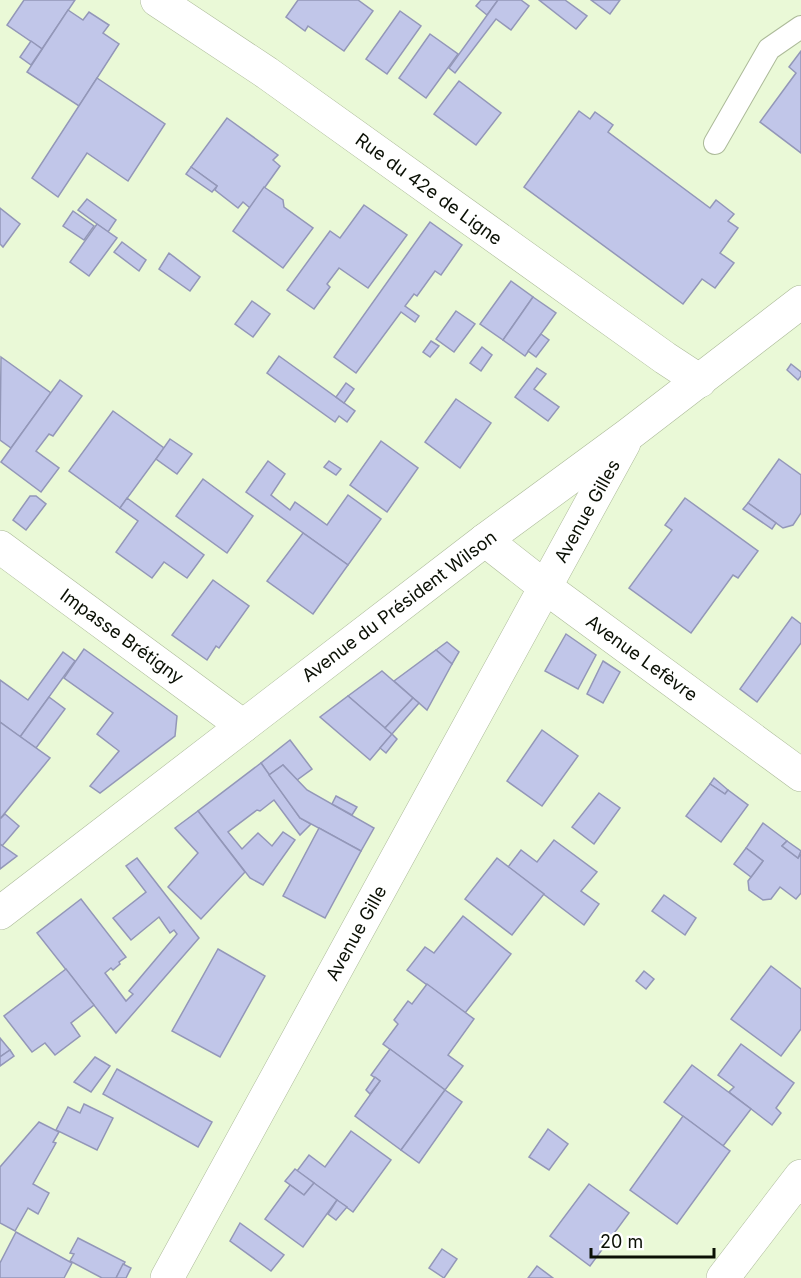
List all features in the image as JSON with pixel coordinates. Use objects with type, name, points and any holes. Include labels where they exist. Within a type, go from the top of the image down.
[{"type":"street","name":"Rue du 42e de Ligne","points":[[157,0],[267,73],[700,381]]},
{"type":"street","name":"Avenue du Président Wilson","points":[[0,913],[485,540],[700,381],[801,302]]},
{"type":"street","name":"Avenue Gilles","points":[[545,587],[628,435]]},
{"type":"street","name":"Avenue Lefèvre","points":[[485,540],[545,587],[801,775]]},
{"type":"street","name":"Impasse Brétigny","points":[[0,547],[243,726]]},
{"type":"street","name":"Avenue Gille","points":[[167,1278],[545,587]]},
{"type":"street","points":[[723,1278],[801,1176]]},
{"type":"lane","points":[[715,143],[769,49],[801,27]]},
{"type":"building","points":[[24,0],[75,0],[42,49],[7,25]]},
{"type":"building","points":[[298,0],[358,0],[373,11],[344,51],[308,26],[305,31],[286,17]]},
{"type":"building","points":[[481,0],[498,0],[487,15],[476,6]]},
{"type":"building","points":[[498,0],[521,0],[529,6],[511,30],[496,19],[455,73],[449,68]]},
{"type":"building","points":[[539,0],[565,0],[587,16],[576,29]]},
{"type":"building","points":[[591,0],[620,0],[610,14]]},
{"type":"building","points":[[68,10],[83,20],[89,12],[109,25],[103,33],[119,44],[79,106],[27,72]]},
{"type":"building","points":[[400,11],[421,26],[387,74],[366,59]]},
{"type":"building","points":[[430,34],[458,54],[426,98],[399,78]]},
{"type":"building","points":[[31,41],[42,49],[31,65],[20,57]]},
{"type":"building","points":[[801,51],[801,153],[760,122],[796,73],[789,67]]},
{"type":"building","points":[[97,78],[165,124],[128,181],[87,153],[58,197],[32,178]]},
{"type":"building","points":[[459,81],[501,113],[476,145],[434,114]]},
{"type":"building","points":[[579,111],[590,119],[595,112],[613,125],[608,132],[710,208],[716,200],[734,214],[728,221],[738,228],[720,253],[734,263],[715,288],[702,279],[683,304],[524,187]]},
{"type":"building","points":[[227,118],[278,155],[273,160],[280,166],[250,208],[243,202],[238,208],[215,190],[217,186],[191,167]]},
{"type":"building","points":[[191,167],[217,186],[212,192],[186,174]]},
{"type":"building","points":[[264,187],[283,200],[284,207],[313,228],[283,268],[233,231]]},
{"type":"building","points":[[87,199],[116,220],[108,232],[78,210]]},
{"type":"building","points":[[364,205],[407,235],[368,288],[339,268],[327,284],[330,287],[314,309],[287,290],[330,231],[340,238]]},
{"type":"building","points":[[0,208],[20,224],[3,247],[0,244]]},
{"type":"building","points":[[73,211],[94,226],[84,240],[63,226]]},
{"type":"building","points":[[430,222],[462,245],[441,275],[435,271],[417,296],[414,294],[405,306],[419,316],[415,322],[401,312],[356,373],[334,357]]},
{"type":"building","points":[[97,224],[117,238],[89,276],[70,262]]},
{"type":"building","points":[[122,242],[146,260],[139,271],[114,252]]},
{"type":"building","points":[[169,253],[200,277],[190,291],[159,269]]},
{"type":"building","points":[[511,281],[533,297],[503,340],[480,324]]},
{"type":"building","points":[[533,297],[556,313],[525,356],[503,340]]},
{"type":"building","points":[[252,301],[270,314],[253,337],[235,324]]},
{"type":"building","points":[[456,311],[475,324],[454,352],[436,339]]},
{"type":"building","points":[[541,334],[549,340],[536,357],[528,351]]},
{"type":"building","points":[[431,341],[439,346],[430,357],[423,352]]},
{"type":"building","points":[[482,347],[492,355],[481,371],[470,363]]},
{"type":"building","points":[[279,356],[355,411],[347,422],[339,416],[335,422],[267,373]]},
{"type":"building","points":[[1,357],[51,393],[11,448],[0,440]]},
{"type":"building","points":[[791,364],[801,372],[798,380],[787,370]]},
{"type":"building","points":[[537,368],[546,374],[534,389],[559,407],[548,421],[515,397]]},
{"type":"building","points":[[60,380],[82,396],[53,436],[49,434],[36,451],[59,468],[41,492],[1,462]]},
{"type":"building","points":[[346,383],[354,389],[344,403],[336,397]]},
{"type":"building","points":[[456,399],[491,423],[460,468],[425,442]]},
{"type":"building","points":[[113,411],[164,448],[120,508],[69,471]]},
{"type":"building","points":[[170,439],[192,454],[177,474],[156,459]]},
{"type":"building","points":[[381,441],[418,468],[387,512],[350,485]]},
{"type":"building","points":[[779,459],[801,475],[801,513],[793,525],[783,528],[748,503]]},
{"type":"building","points":[[268,461],[285,474],[271,495],[290,510],[295,502],[327,525],[348,495],[381,519],[348,565],[246,492]]},
{"type":"building","points":[[329,461],[341,469],[336,475],[324,467]]},
{"type":"building","points":[[203,479],[253,516],[227,553],[176,516]]},
{"type":"building","points":[[30,496],[36,496],[46,504],[26,530],[13,520]]},
{"type":"building","points":[[127,498],[204,555],[187,578],[164,562],[152,578],[116,552],[138,521],[120,508]]},
{"type":"building","points":[[685,498],[758,551],[738,578],[733,575],[691,633],[629,588],[672,530],[665,525]]},
{"type":"building","points":[[748,503],[776,523],[772,529],[743,509]]},
{"type":"building","points":[[303,533],[348,565],[313,614],[267,581]]},
{"type":"building","points":[[213,580],[249,606],[219,648],[216,646],[207,660],[172,635]]},
{"type":"building","points":[[792,617],[801,624],[801,643],[757,702],[740,689]]},
{"type":"building","points":[[566,634],[596,655],[578,689],[545,671]]},
{"type":"building","points":[[447,642],[459,652],[452,664],[436,650]]},
{"type":"building","points":[[84,649],[177,716],[175,736],[100,793],[90,786],[119,751],[97,734],[113,713],[64,678]]},
{"type":"building","points":[[436,650],[452,664],[427,710],[394,681]]},
{"type":"building","points":[[63,652],[75,661],[20,737],[0,722],[0,680],[28,700]]},
{"type":"building","points":[[603,661],[620,672],[603,703],[587,694]]},
{"type":"building","points":[[382,671],[413,698],[385,728],[348,696]]},
{"type":"building","points":[[348,696],[392,734],[370,760],[320,717]]},
{"type":"building","points":[[49,697],[65,709],[36,748],[20,737]]},
{"type":"building","points":[[413,698],[419,703],[392,734],[385,728]]},
{"type":"building","points":[[0,722],[50,758],[0,819]]},
{"type":"building","points":[[542,730],[578,756],[542,806],[507,781]]},
{"type":"building","points":[[392,734],[397,739],[386,753],[380,748]]},
{"type":"building","points":[[290,740],[312,769],[297,780],[283,765],[269,775],[261,763]]},
{"type":"building","points":[[261,763],[300,818],[311,824],[300,835],[274,800],[228,832],[242,849],[258,833],[272,846],[283,832],[295,840],[263,885],[250,878],[198,811]]},
{"type":"building","points":[[283,765],[307,790],[374,828],[361,851],[300,818],[269,775]]},
{"type":"building","points":[[714,778],[728,790],[725,794],[710,784]]},
{"type":"building","points":[[710,784],[725,794],[728,790],[748,805],[721,842],[686,816]]},
{"type":"building","points":[[599,793],[620,808],[594,844],[572,827]]},
{"type":"building","points":[[336,796],[357,807],[352,815],[332,804]]},
{"type":"building","points":[[198,811],[245,872],[201,919],[168,887],[198,853],[175,828]]},
{"type":"building","points":[[5,814],[19,826],[2,846],[0,844],[0,819]]},
{"type":"building","points":[[763,823],[787,841],[782,846],[798,858],[801,854],[801,893],[796,899],[780,887],[771,899],[763,900],[749,890],[748,881],[763,861],[746,848]]},
{"type":"building","points":[[319,828],[361,851],[325,918],[283,896]]},
{"type":"building","points":[[554,840],[597,872],[581,891],[599,904],[584,925],[508,867],[521,850],[537,862]]},
{"type":"building","points":[[787,841],[801,851],[798,858],[782,846]]},
{"type":"building","points":[[0,844],[17,856],[0,869]]},
{"type":"building","points":[[746,848],[763,861],[751,877],[734,864]]},
{"type":"building","points":[[137,858],[199,938],[116,1033],[37,933],[81,899],[126,957],[113,970],[111,968],[105,973],[126,1001],[133,994],[129,991],[177,934],[174,930],[170,933],[159,917],[131,940],[113,918],[146,892],[126,866]]},
{"type":"building","points":[[497,858],[544,894],[512,935],[465,899]]},
{"type":"building","points":[[664,895],[696,918],[685,935],[652,911]]},
{"type":"building","points":[[463,916],[511,954],[465,1013],[407,970],[425,947],[434,953]]},
{"type":"building","points":[[218,949],[265,976],[220,1057],[172,1031]]},
{"type":"building","points":[[771,966],[801,989],[801,1029],[781,1056],[731,1019]]},
{"type":"building","points":[[66,969],[94,1005],[71,1023],[80,1036],[55,1055],[45,1043],[32,1052],[4,1016]]},
{"type":"building","points":[[644,971],[654,979],[646,989],[636,981]]},
{"type":"building","points":[[427,984],[474,1019],[448,1055],[463,1066],[445,1090],[383,1044],[398,1024],[394,1020],[408,1001],[412,1004]]},
{"type":"building","points":[[0,1038],[10,1050],[0,1057]]},
{"type":"building","points":[[741,1044],[794,1083],[776,1108],[781,1113],[772,1125],[729,1092],[734,1087],[718,1075]]},
{"type":"building","points":[[390,1049],[445,1090],[401,1150],[355,1116],[380,1081],[371,1075]]},
{"type":"building","points":[[10,1050],[14,1056],[0,1066],[0,1057]]},
{"type":"building","points":[[95,1057],[110,1066],[91,1092],[74,1082]]},
{"type":"building","points":[[692,1065],[751,1109],[723,1146],[664,1102]]},
{"type":"building","points":[[117,1069],[212,1122],[198,1147],[103,1094]]},
{"type":"building","points":[[375,1077],[380,1081],[370,1094],[366,1090]]},
{"type":"building","points":[[445,1090],[462,1102],[419,1163],[401,1150]]},
{"type":"building","points":[[84,1104],[113,1118],[97,1150],[56,1130],[68,1107],[80,1113]]},
{"type":"building","points":[[683,1116],[730,1151],[677,1224],[630,1190]]},
{"type":"building","points":[[39,1122],[59,1132],[53,1142],[56,1143],[33,1184],[49,1193],[38,1214],[28,1208],[15,1231],[0,1223],[0,1167]]},
{"type":"building","points":[[548,1129],[568,1144],[549,1170],[529,1157]]},
{"type":"building","points":[[351,1131],[391,1160],[353,1212],[297,1171],[309,1155],[325,1167]]},
{"type":"building","points":[[295,1169],[314,1183],[304,1195],[285,1181]]},
{"type":"building","points":[[314,1183],[337,1200],[303,1247],[265,1219],[290,1185],[304,1195]]},
{"type":"building","points":[[589,1184],[629,1213],[590,1266],[550,1236]]},
{"type":"building","points":[[337,1200],[347,1207],[336,1220],[328,1214]]},
{"type":"building","points":[[240,1223],[284,1255],[271,1271],[230,1241]]},
{"type":"building","points":[[16,1232],[72,1263],[64,1278],[0,1278],[0,1263]]},
{"type":"building","points":[[78,1238],[125,1262],[116,1278],[102,1278],[70,1261],[74,1254],[70,1253]]},
{"type":"building","points":[[442,1249],[457,1259],[444,1278],[429,1268]]},
{"type":"building","points":[[123,1264],[131,1268],[126,1278],[116,1278]]},
{"type":"building","points":[[537,1266],[553,1278],[528,1278]]}]
